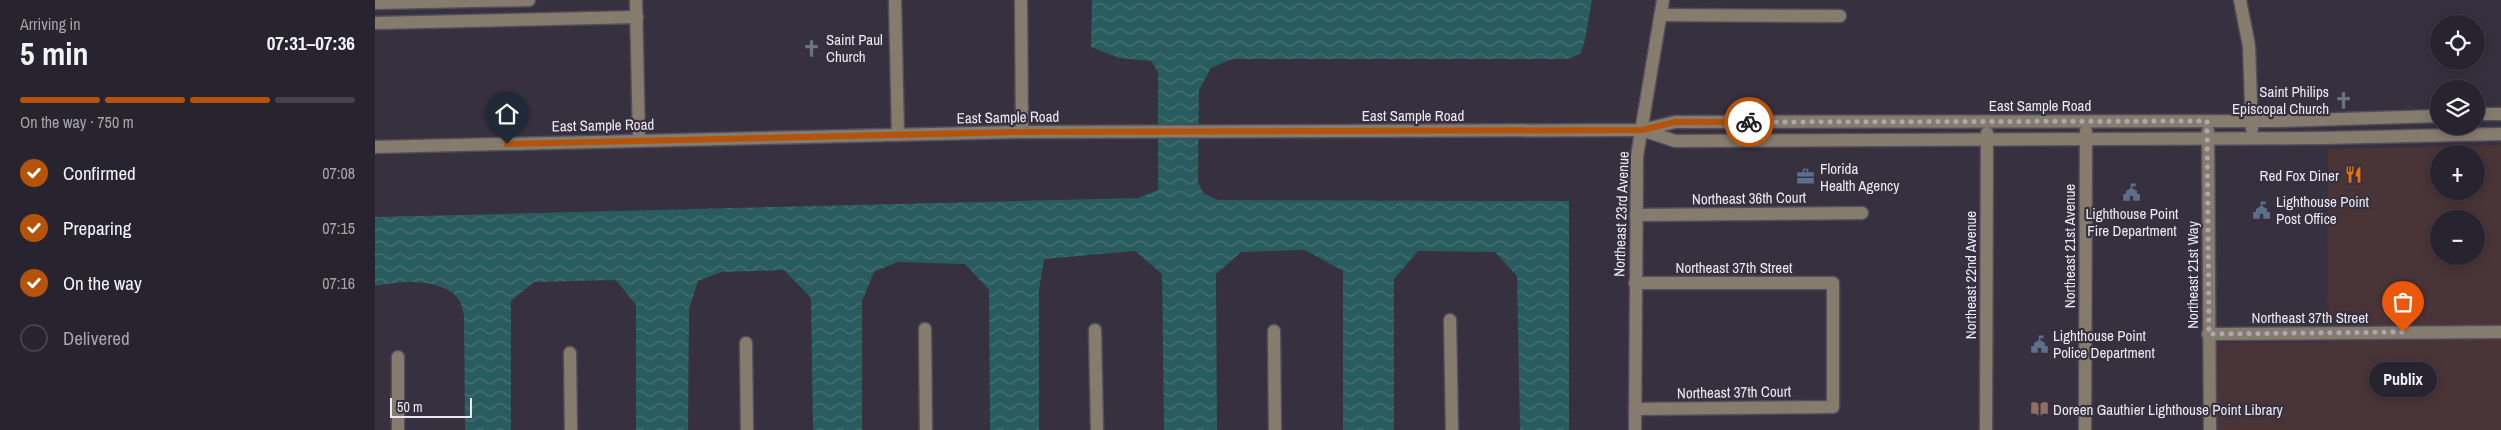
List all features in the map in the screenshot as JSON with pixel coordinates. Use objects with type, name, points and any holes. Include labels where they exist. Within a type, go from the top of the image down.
[{"type":"street","points":[[375,3],[529,0]]},
{"type":"street","points":[[636,0],[639,141]]},
{"type":"street","points":[[895,0],[898,135]]},
{"type":"street","points":[[1021,0],[1022,132]]},
{"type":"street","name":"Northeast 23rd Avenue","points":[[1635,430],[1637,156],[1663,0]]},
{"type":"street","points":[[2240,0],[2249,46],[2253,139]]},
{"type":"street","points":[[405,1],[405,22]]},
{"type":"street","points":[[1661,15],[1840,16]]},
{"type":"street","points":[[375,23],[637,17]]},
{"type":"street","points":[[2485,114],[2501,114]]},
{"type":"street","name":"East Sample Road","points":[[375,147],[1022,132],[1642,130],[1675,122],[2252,121],[2430,116]]},
{"type":"street","points":[[2323,138],[2324,130],[2336,120]]},
{"type":"street","name":"Northeast 22nd Avenue","points":[[1986,430],[1986,140],[1990,121]]},
{"type":"street","name":"Northeast 21st Avenue","points":[[2085,430],[2086,121]]},
{"type":"street","name":"Northeast 21st Way","points":[[2207,121],[2210,430]]},
{"type":"street","points":[[1756,122],[1757,141]]},
{"type":"street","name":"East Sample Road","points":[[1642,130],[1675,141],[2253,139],[2501,134]]},
{"type":"street","name":"Northeast 36th Court","points":[[1636,215],[1862,213]]},
{"type":"street","name":"Northeast 37th Street","points":[[1635,283],[1833,284],[1833,407]]},
{"type":"street","points":[[1450,320],[1451,430]]},
{"type":"street","points":[[925,330],[926,430]]},
{"type":"street","points":[[1095,330],[1097,430]]},
{"type":"street","points":[[1274,331],[1275,430]]},
{"type":"street","name":"Northeast 37th Street","points":[[2209,334],[2501,332]]},
{"type":"street","points":[[746,343],[747,430]]},
{"type":"street","points":[[570,354],[571,430]]},
{"type":"street","points":[[398,356],[398,430]]},
{"type":"street","name":"Northeast 37th Court","points":[[1635,409],[1833,407]]},
{"type":"shaded area","points":[[2485,145],[2501,145],[2501,430],[2216,430],[2216,343],[2327,342],[2328,149],[2430,147],[2430,200],[2485,200]]},
{"type":"water","points":[[1092,0],[1592,0],[1581,53],[1568,59],[1232,59],[1211,68],[1199,90],[1198,183],[1204,194],[1218,200],[1569,201],[1569,430],[1520,430],[1517,276],[1495,252],[1418,251],[1394,279],[1394,430],[1343,430],[1343,271],[1305,250],[1241,252],[1216,274],[1217,430],[1164,430],[1162,274],[1135,251],[1044,259],[1039,290],[1039,430],[990,430],[989,290],[965,264],[898,262],[874,272],[862,301],[862,430],[813,430],[811,298],[784,270],[721,272],[698,281],[689,309],[688,430],[636,430],[636,305],[616,280],[534,282],[511,301],[511,430],[465,430],[464,315],[457,297],[440,286],[429,283],[406,282],[375,286],[375,217],[1138,198],[1158,190],[1158,72],[1151,61],[1119,58],[1091,47]]},
{"type":"way so far","points":[[1749,122],[2207,121],[2209,334],[2403,332]]},
{"type":"place","name":"Saint Paul Church","points":[[812,48]]},
{"type":"place","name":"Saint Philips Episcopal Church","points":[[2343,100]]},
{"type":"place","name":"Red Fox Diner","points":[[2353,175]]},
{"type":"place","name":"Florida Health Agency","points":[[1806,177]]},
{"type":"place","name":"Lighthouse Point Fire Department","points":[[2132,192]]},
{"type":"place","name":"Lighthouse Point Post Office","points":[[2262,210]]},
{"type":"place","name":"Publix","points":[[2403,332]]},
{"type":"place","name":"Lighthouse Point Police Department","points":[[2039,344]]},
{"type":"place","name":"Doreen Gauthier Lighthouse Point Library","points":[[2039,409]]},
{"type":"route","points":[[507,144],[1022,132],[1642,130],[1675,122],[1749,122]]}]
